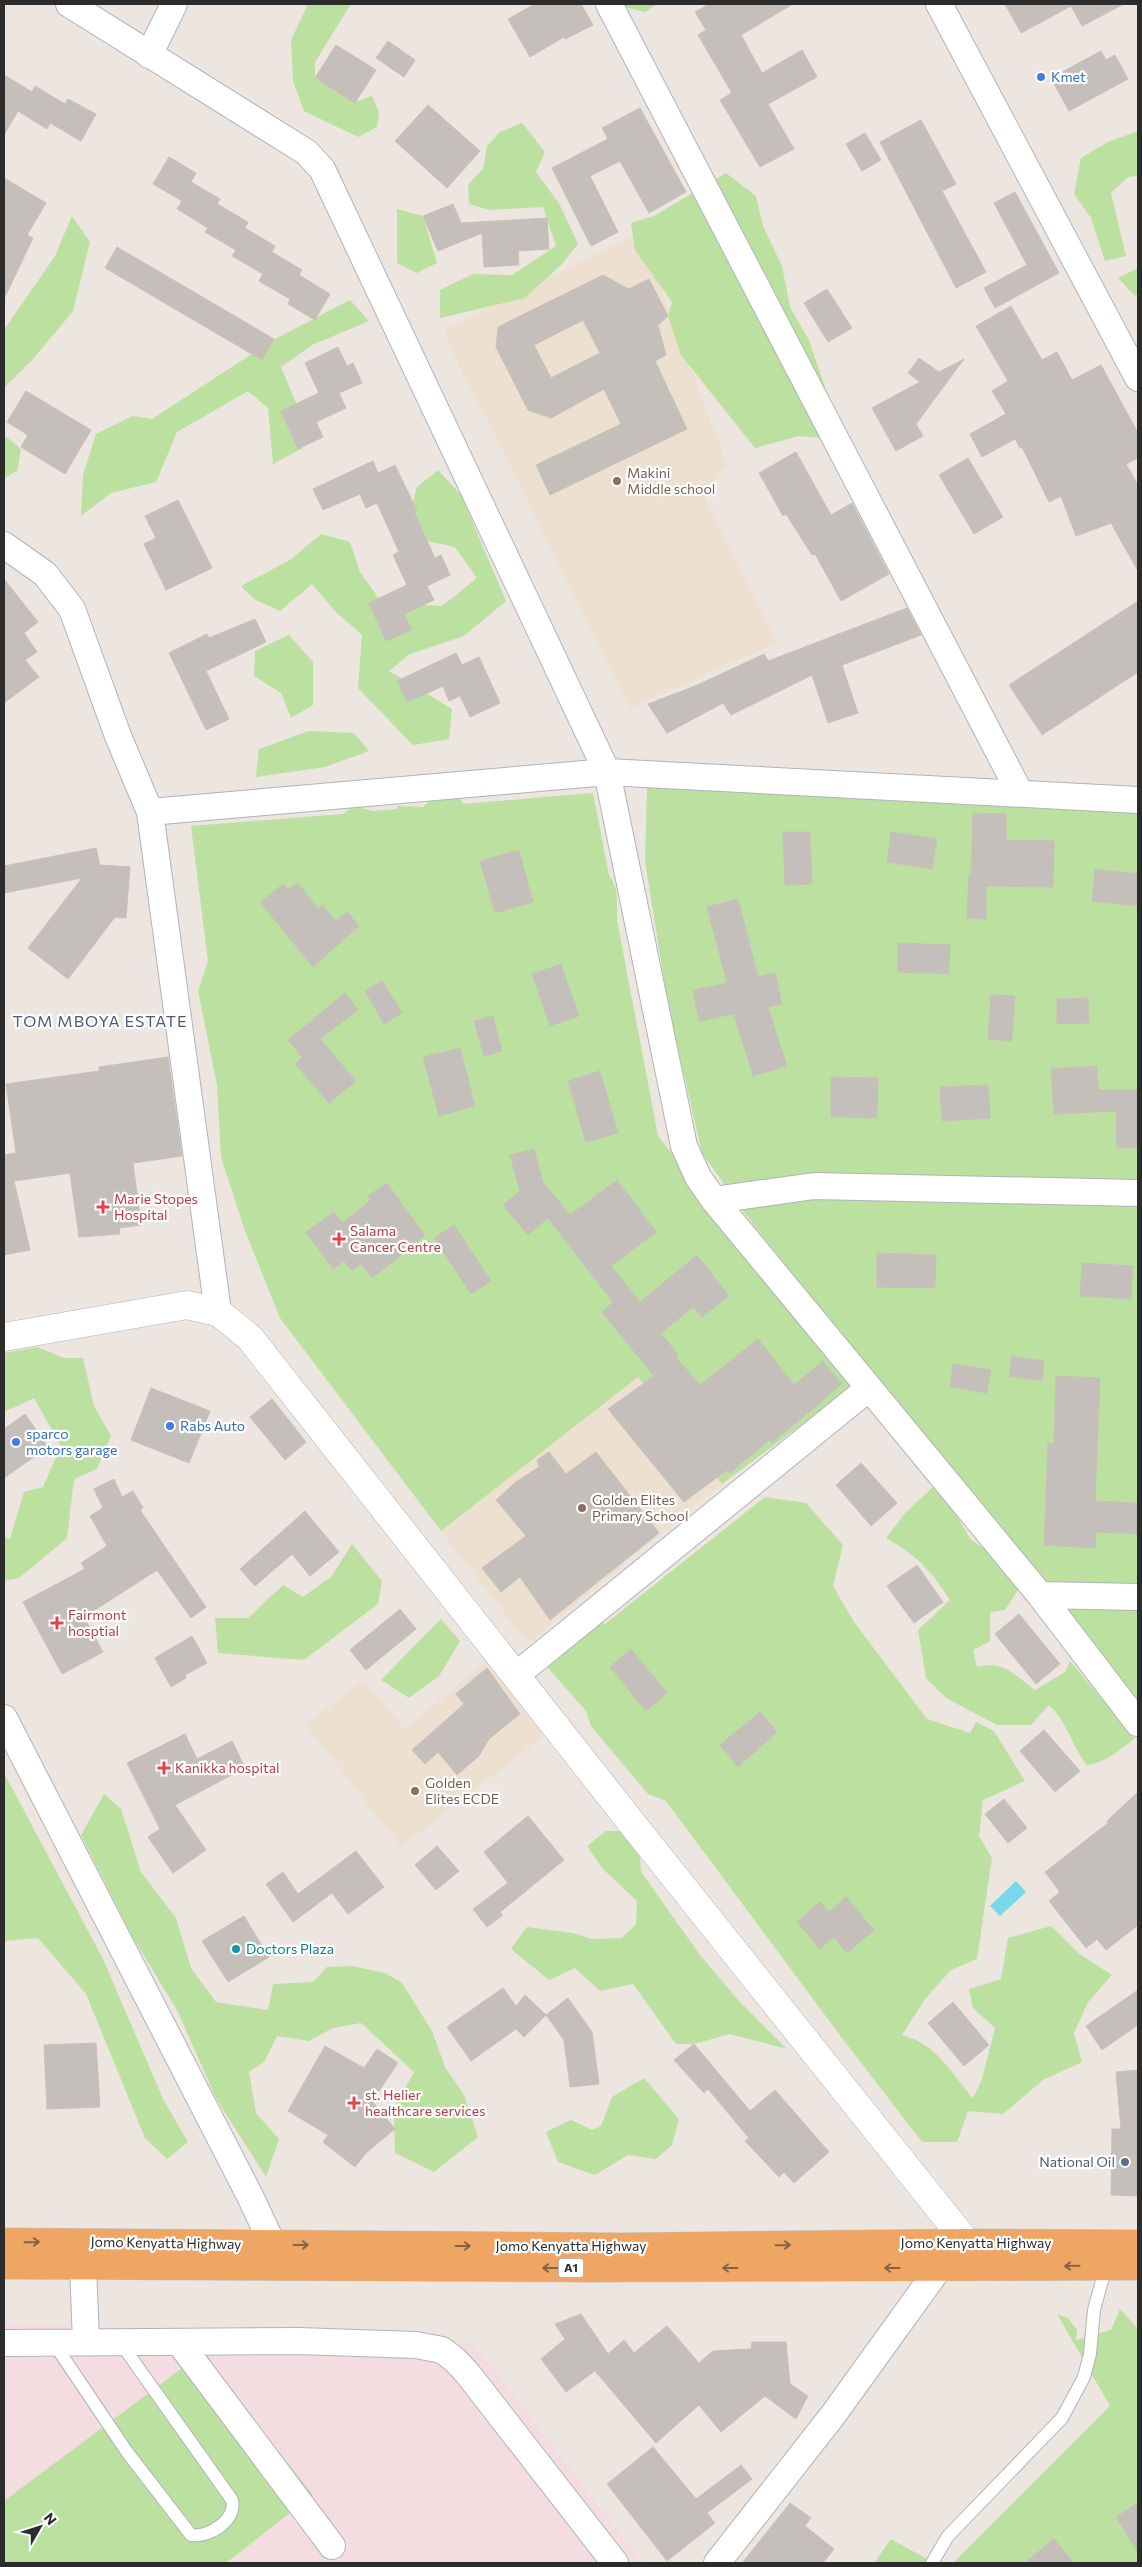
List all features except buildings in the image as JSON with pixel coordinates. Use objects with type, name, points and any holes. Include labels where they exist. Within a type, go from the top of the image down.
[{"type":"highway","name":"Jomo Kenyatta Highway","points":[[4,2242],[620,2246],[967,2242],[1138,2244]]},
{"type":"highway","name":"Jomo Kenyatta Highway","points":[[4,2265],[939,2268],[1138,2266]]},
{"type":"street","points":[[69,4],[306,152],[322,169],[607,772],[684,1146],[698,1177],[714,1200],[1040,1595],[1138,1723]]},
{"type":"street","points":[[149,55],[174,4]]},
{"type":"street","points":[[609,4],[1020,793]]},
{"type":"street","points":[[939,4],[1138,378]]},
{"type":"street","points":[[4,545],[45,574],[72,610],[118,736],[150,812],[218,1312]]},
{"type":"street","points":[[150,812],[607,772],[1138,800]]},
{"type":"street","points":[[714,1200],[814,1186],[1138,1193]]},
{"type":"street","points":[[4,1337],[187,1305],[218,1312],[250,1338],[515,1676],[967,2242]]},
{"type":"street","points":[[515,1676],[869,1388]]},
{"type":"street","points":[[1040,1595],[1138,1597]]},
{"type":"street","points":[[4,1718],[250,2196],[273,2245]]},
{"type":"street","points":[[83,2266],[86,2341]]},
{"type":"street","points":[[717,2563],[827,2422],[939,2268]]},
{"type":"street","points":[[4,2343],[86,2341],[307,2342],[416,2345],[442,2350],[468,2374],[615,2563]]},
{"type":"street","points":[[179,2342],[332,2546]]},
{"type":"lane","points":[[932,2563],[948,2536],[1062,2418],[1084,2377],[1090,2354],[1094,2310],[1106,2266]]},
{"type":"lane","points":[[53,2342],[127,2452],[191,2535],[200,2537],[210,2532],[232,2515],[234,2508],[232,2500],[119,2341]]},
{"type":"shaded area","name":"Makini Middle school","points":[[640,233],[727,465],[704,496],[778,642],[630,708],[483,410],[469,389],[444,329]]},
{"type":"shaded area","name":"Golden Elites Primary School","points":[[638,1377],[722,1484],[528,1643],[441,1531]]},
{"type":"shaded area","name":"Golden Elites ECDE","points":[[489,1658],[546,1734],[401,1847],[306,1725],[364,1680],[405,1730]]},
{"type":"shaded area","points":[[4,2322],[142,2332],[475,2345],[643,2563],[4,2563]]},
{"type":"green space","points":[[308,4],[351,4],[315,62],[315,78],[355,102],[372,96],[379,112],[377,127],[358,137],[304,111],[293,81],[291,40]]},
{"type":"green space","points":[[625,4],[657,4],[645,12],[625,7]]},
{"type":"green space","points":[[522,123],[545,152],[536,172],[560,205],[578,244],[561,265],[525,298],[440,318],[440,290],[473,274],[512,275],[556,246],[543,207],[490,210],[469,204],[468,185],[483,169],[487,146],[500,132]]},
{"type":"green space","points":[[1138,131],[1138,176],[1128,177],[1111,193],[1126,256],[1105,261],[1091,218],[1074,194],[1081,158],[1108,142]]},
{"type":"green space","points":[[726,173],[756,196],[763,226],[782,266],[790,307],[809,340],[843,440],[799,436],[755,448],[681,355],[668,316],[672,302],[635,250],[631,223],[654,216]]},
{"type":"green space","points":[[397,209],[423,216],[437,263],[417,273],[397,263]]},
{"type":"green space","points":[[72,216],[90,242],[73,311],[33,359],[4,388],[4,330],[55,256]]},
{"type":"green space","points":[[1138,268],[1138,293],[1135,296],[1118,278]]},
{"type":"green space","points":[[350,300],[369,321],[312,345],[281,367],[299,410],[303,448],[273,464],[268,408],[248,391],[177,432],[156,482],[111,493],[81,516],[83,475],[96,434],[133,416],[152,419],[275,339]]},
{"type":"green space","points":[[4,435],[21,449],[17,471],[4,478]]},
{"type":"green space","points":[[438,470],[461,495],[506,601],[464,636],[410,654],[389,671],[452,709],[449,739],[413,745],[358,688],[362,635],[335,611],[312,584],[280,611],[254,599],[241,586],[290,560],[321,534],[350,542],[360,572],[382,603],[442,606],[477,578],[455,547],[404,536],[417,487]]},
{"type":"green space","points":[[289,635],[313,662],[313,705],[291,718],[281,693],[254,676],[255,651]]},
{"type":"green space","points":[[309,731],[354,733],[369,751],[325,767],[256,777],[259,749]]},
{"type":"green space","points":[[647,786],[1138,811],[1138,1716],[747,1216],[702,1153],[668,1005],[645,861]]},
{"type":"green space","points":[[593,793],[609,875],[616,891],[617,920],[658,1136],[852,1387],[722,1484],[638,1377],[441,1531],[280,1318],[244,1228],[221,1157],[217,1085],[198,991],[208,961],[191,826],[343,814],[354,806],[373,811],[397,809],[398,806],[423,807],[435,795],[458,796],[463,804]]},
{"type":"green space","points":[[37,1347],[64,1358],[83,1358],[94,1406],[111,1436],[97,1469],[74,1479],[67,1538],[19,1578],[4,1581],[4,1537],[10,1539],[24,1492],[43,1487],[61,1446],[34,1398],[4,1412],[4,1353]]},
{"type":"green space","points":[[934,1486],[948,1501],[971,1540],[988,1551],[1020,1587],[1005,1610],[990,1612],[990,1641],[973,1650],[977,1667],[986,1665],[1002,1667],[1015,1674],[1035,1690],[1065,1672],[1070,1661],[1135,1738],[1113,1755],[1087,1765],[1061,1719],[1049,1705],[1031,1725],[997,1725],[946,1698],[926,1678],[918,1630],[950,1600],[922,1564],[907,1551],[886,1538],[906,1512]]},
{"type":"green space","points":[[765,1497],[806,1503],[843,1545],[833,1586],[854,1622],[927,1719],[970,1733],[976,1722],[994,1731],[1025,1781],[983,1800],[979,1836],[992,1858],[977,1959],[951,1970],[925,1999],[902,2035],[914,2039],[934,2052],[973,2098],[982,2079],[995,2028],[973,2008],[969,1989],[1001,1979],[1008,1938],[1051,1926],[1078,1953],[1112,1975],[1088,2002],[1074,2033],[1082,2062],[1043,2080],[1003,2114],[968,2111],[957,2142],[922,2142],[842,2038],[666,1801],[648,1794],[591,1726],[586,1711],[548,1668],[599,1620],[605,1624]]},
{"type":"green space","points":[[352,1544],[382,1581],[378,1604],[304,1660],[218,1653],[215,1618],[248,1618],[283,1585],[303,1597],[332,1576]]},
{"type":"green space","points":[[441,1619],[460,1641],[439,1676],[409,1698],[381,1680]]},
{"type":"green space","points":[[4,1773],[103,1959],[164,2101],[188,2142],[167,2159],[145,2138],[86,1994],[38,1938],[4,1941]]},
{"type":"green space","points":[[104,1794],[121,1809],[141,1872],[176,1918],[191,1968],[216,2002],[268,2010],[273,1984],[313,1982],[327,1967],[352,1966],[385,1973],[402,1983],[432,2031],[445,2067],[464,2095],[478,2137],[434,2172],[395,2153],[394,2108],[414,2072],[361,2023],[333,2028],[309,2041],[277,2036],[264,2062],[249,2072],[256,2113],[279,2139],[266,2177],[217,2100],[177,2010],[132,1936],[81,1835]]},
{"type":"green space","points":[[606,1831],[638,1831],[641,1872],[700,1955],[738,2000],[787,2049],[730,2034],[694,2044],[676,2044],[633,1984],[600,1991],[575,1968],[549,1980],[511,1949],[527,1927],[573,1933],[592,1939],[622,1938],[636,1924],[637,1901],[603,1869],[587,1846]]},
{"type":"green space","points":[[644,2078],[679,2119],[672,2145],[656,2159],[628,2155],[595,2175],[558,2162],[546,2132],[571,2120],[592,2130],[601,2126],[612,2097]]},
{"type":"green space","points":[[1120,2309],[1138,2329],[1138,2563],[953,2563],[1110,2406],[1057,2314],[1068,2318],[1077,2330],[1076,2340],[1111,2330]]},
{"type":"green space","points":[[201,2354],[313,2495],[226,2563],[4,2563],[4,2501]]},
{"type":"green space","points":[[891,2539],[934,2563],[874,2563]]},
{"type":"water","points":[[1016,1881],[1026,1892],[1000,1916],[990,1906]]},
{"type":"place","name":"Kmet","points":[[1041,77]]},
{"type":"place","name":"Makini Middle school","points":[[617,481]]},
{"type":"place","name":"Marie Stopes Hospital","points":[[103,1207]]},
{"type":"place","name":"Salama Cancer Centre","points":[[339,1239]]},
{"type":"place","name":"Rabs Auto","points":[[170,1426]]},
{"type":"place","name":"sparco motors garage","points":[[16,1442]]},
{"type":"place","name":"Golden Elites Primary School","points":[[582,1508]]},
{"type":"place","name":"Fairmont hosptial","points":[[57,1623]]},
{"type":"place","name":"Kanikka hospital","points":[[164,1768]]},
{"type":"place","name":"Golden Elites ECDE","points":[[415,1791]]},
{"type":"place","name":"Doctors Plaza","points":[[236,1949]]},
{"type":"place","name":"st. Helier healthcare services","points":[[354,2103]]},
{"type":"place","name":"National Oil","points":[[1125,2162]]},
{"type":"district","name":"TOM MBOYA ESTATE","points":[[100,1021]]}]
